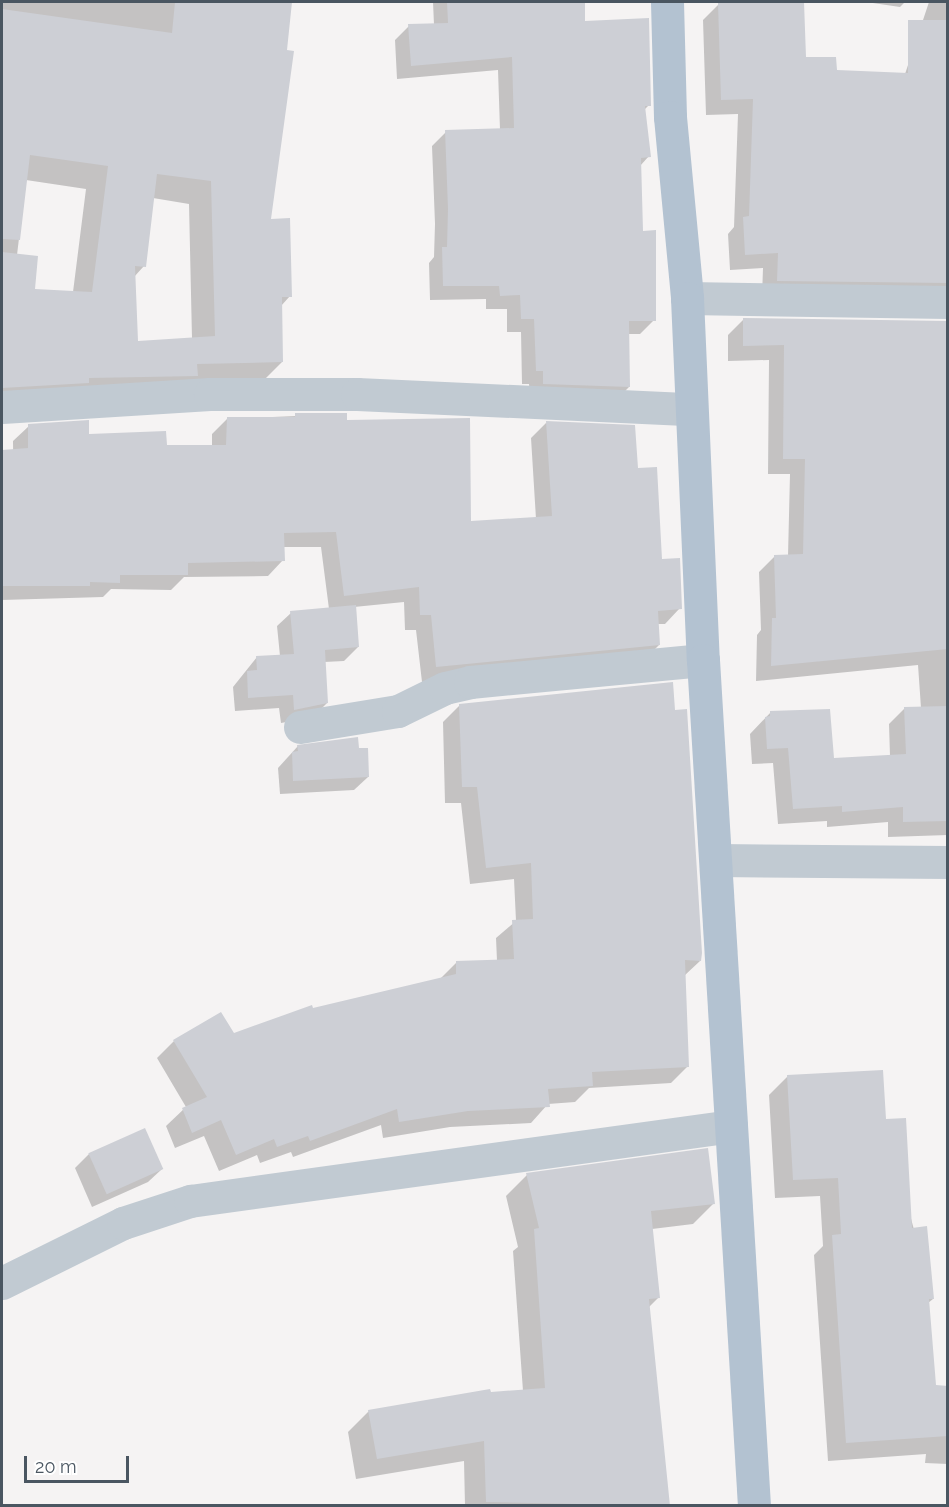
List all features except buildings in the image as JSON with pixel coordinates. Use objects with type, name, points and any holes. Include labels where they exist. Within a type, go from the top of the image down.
[{"type":"main road","points":[[667,2],[670,117],[687,298],[703,660],[717,860],[754,1506]]},
{"type":"street","points":[[687,298],[948,303]]},
{"type":"street","points":[[2,407],[210,394],[357,394],[691,409]]},
{"type":"street","points":[[300,727],[398,711],[445,688],[470,682],[703,660]]},
{"type":"street","points":[[717,860],[948,861]]},
{"type":"street","points":[[2,1283],[123,1223],[190,1201],[731,1126]]}]
